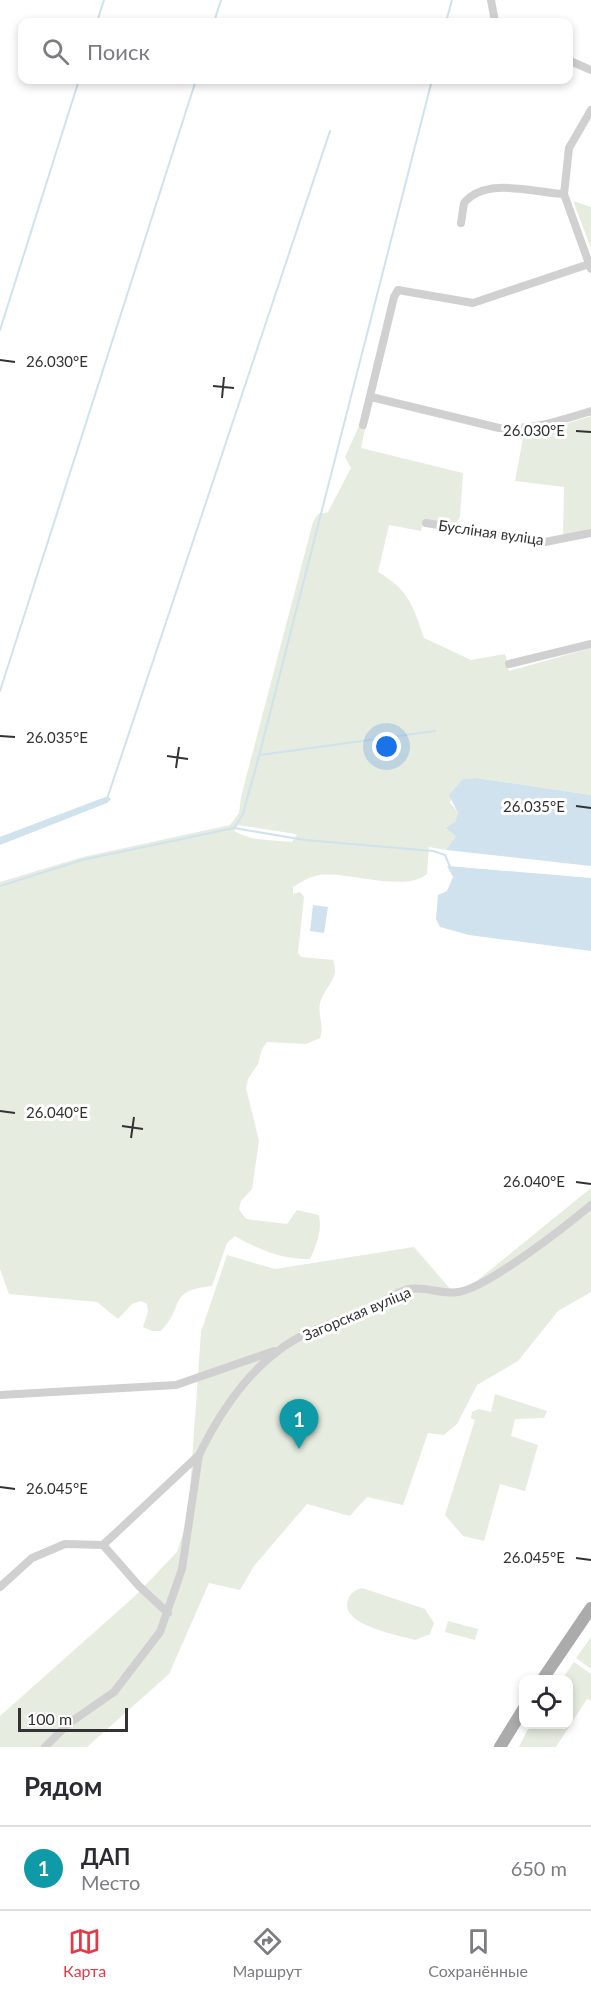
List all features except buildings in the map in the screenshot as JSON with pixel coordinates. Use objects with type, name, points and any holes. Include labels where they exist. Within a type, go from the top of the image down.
[{"type":"main road","points":[[545,1675],[591,1608]]},
{"type":"main road","points":[[500,1747],[519,1716]]},
{"type":"street","points":[[491,0],[494,18]]},
{"type":"street","points":[[573,62],[591,70]]},
{"type":"street","points":[[363,425],[394,297],[402,289],[473,303],[590,266],[564,194],[569,148],[591,110]]},
{"type":"street","points":[[461,223],[464,204],[477,193],[506,188],[564,194]]},
{"type":"street","points":[[371,397],[499,428],[519,429],[544,426],[591,411]]},
{"type":"street","name":"Бусліная вуліца","points":[[426,524],[545,542],[591,533]]},
{"type":"street","points":[[509,664],[591,644]]},
{"type":"street","name":"Загорская вуліца","points":[[103,1545],[199,1455],[208,1436],[248,1378],[279,1350],[309,1332],[379,1305],[408,1289],[430,1288],[459,1292],[475,1285],[562,1229],[591,1205]]},
{"type":"street","name":"Загорская вуліца","points":[[0,1395],[176,1385],[279,1350]]},
{"type":"street","points":[[45,1747],[68,1724],[114,1692],[160,1632],[182,1569],[199,1455]]},
{"type":"street","points":[[0,1587],[32,1558],[65,1544],[103,1545],[139,1586],[168,1613]]},
{"type":"shaded area","points":[[573,201],[591,207],[591,248]]},
{"type":"shaded area","points":[[591,416],[591,530],[563,536],[564,487],[515,481],[524,433],[542,431]]},
{"type":"shaded area","points":[[360,424],[366,424],[361,448],[463,473],[460,516],[456,525],[424,519],[421,531],[389,525],[378,572],[403,592],[417,617],[424,638],[471,660],[505,654],[509,671],[591,648],[591,795],[477,778],[463,779],[450,802],[458,813],[455,822],[456,836],[446,850],[429,847],[427,874],[404,882],[319,875],[308,878],[293,887],[293,894],[300,892],[304,897],[298,953],[301,957],[333,960],[335,972],[321,1000],[320,1038],[306,1044],[267,1042],[262,1049],[258,1064],[248,1079],[246,1088],[259,1141],[252,1189],[241,1201],[239,1209],[246,1219],[287,1224],[297,1210],[319,1215],[317,1243],[310,1259],[290,1258],[271,1253],[235,1236],[227,1243],[212,1286],[188,1291],[182,1296],[161,1331],[152,1331],[143,1327],[148,1312],[147,1304],[141,1301],[132,1304],[118,1319],[97,1302],[9,1294],[0,1269],[0,882],[83,857],[230,825],[239,813],[241,797],[313,522],[318,514],[328,512],[351,468],[345,457]],"holes":[[[238,825],[296,834],[292,842],[254,838],[234,831]]]},
{"type":"shaded area","points":[[591,1188],[591,1292],[558,1311],[518,1361],[477,1385],[457,1424],[444,1435],[428,1433],[403,1505],[367,1497],[350,1516],[307,1504],[254,1566],[240,1590],[209,1583],[169,1674],[87,1747],[0,1747],[0,1716],[135,1596],[177,1552],[188,1518],[201,1332],[227,1255],[275,1269],[414,1247],[457,1297]]},
{"type":"shaded area","points":[[495,1394],[547,1411],[544,1418],[515,1419],[511,1436],[538,1445],[525,1491],[500,1484],[484,1541],[463,1536],[445,1515],[475,1420],[471,1418],[472,1412],[479,1409],[491,1412]]},
{"type":"shaded area","points":[[362,1588],[425,1609],[434,1623],[430,1634],[415,1640],[372,1628],[352,1616],[348,1609],[348,1600],[350,1595]]},
{"type":"shaded area","points":[[448,1621],[478,1629],[475,1640],[445,1632]]},
{"type":"shaded area","points":[[591,1637],[591,1669],[576,1658]]},
{"type":"shaded area","points":[[574,1662],[591,1674],[591,1701],[587,1699],[573,1721],[573,1675],[565,1675]]},
{"type":"shaded area","points":[[528,1729],[568,1729],[556,1747],[519,1747]]},
{"type":"water","points":[[477,778],[591,795],[591,866],[446,850],[456,836],[446,828],[455,822],[458,813],[449,795],[463,779]]},
{"type":"water","points":[[108,796],[111,799],[107,803],[0,845],[0,837]]},
{"type":"water","points":[[447,866],[591,878],[591,951],[469,935],[440,927],[436,919],[438,895],[447,891],[453,877]]},
{"type":"water","points":[[313,905],[328,907],[324,933],[310,931]]},
{"type":"waterway","points":[[98,18],[104,0]]},
{"type":"waterway","points":[[215,18],[221,0]]},
{"type":"waterway","points":[[447,18],[452,0]]},
{"type":"waterway","points":[[0,330],[78,84]]},
{"type":"waterway","points":[[0,691],[195,84]]},
{"type":"waterway","points":[[234,828],[243,814],[259,756],[431,84]]},
{"type":"waterway","points":[[108,796],[330,131]]},
{"type":"waterway","points":[[260,755],[435,731]]},
{"type":"waterway","points":[[0,886],[82,860],[234,828],[305,840],[433,851],[445,855],[451,869]]},
{"type":"place","name":"ДАП","points":[[299,1449]]}]
